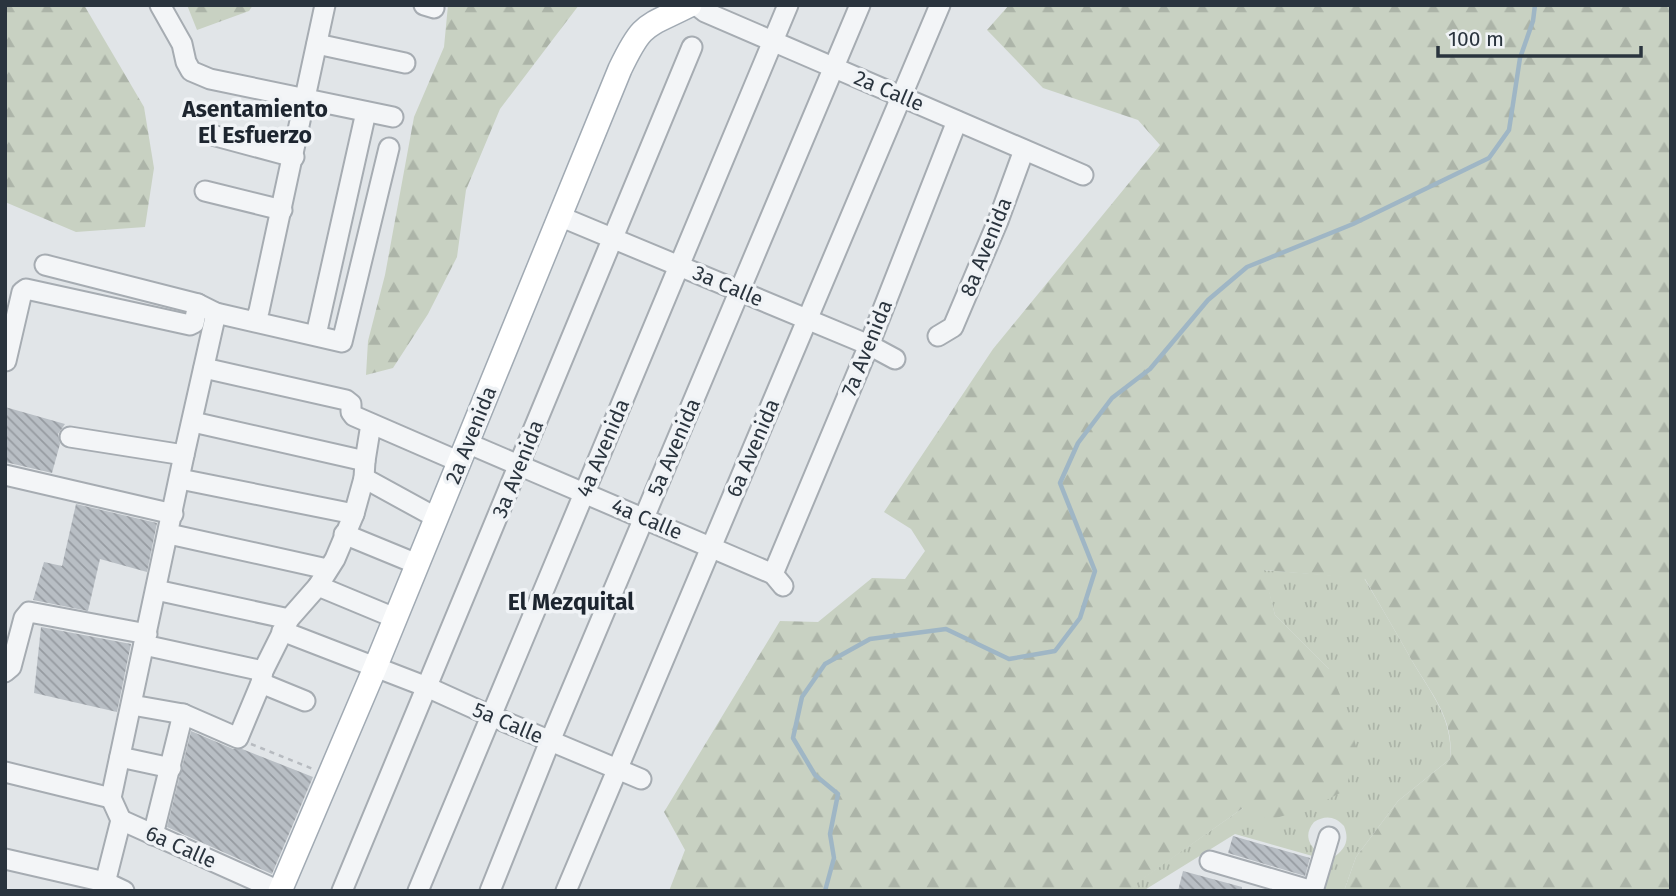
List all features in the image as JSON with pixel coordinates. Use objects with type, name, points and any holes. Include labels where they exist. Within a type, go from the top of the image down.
[{"type":"main road","name":"2a Avenida","points":[[279,891],[375,668],[620,69],[635,39],[648,25],[690,5]]},
{"type":"street","points":[[160,5],[182,44],[191,71],[210,79],[393,117]]},
{"type":"street","points":[[255,321],[294,157],[325,5]]},
{"type":"street","name":"2a Calle","points":[[696,5],[705,12],[1083,175]]},
{"type":"street","name":"4a Avenida","points":[[418,891],[788,5]]},
{"type":"street","name":"5a Avenida","points":[[490,891],[550,741],[860,5]]},
{"type":"street","name":"6a Avenida","points":[[566,891],[940,5]]},
{"type":"street","points":[[317,44],[405,63]]},
{"type":"street","name":"3a Avenida","points":[[342,891],[692,47]]},
{"type":"street","points":[[316,335],[366,112]]},
{"type":"street","name":"7a Avenida","points":[[778,580],[957,121]]},
{"type":"street","points":[[212,135],[294,157]]},
{"type":"street","points":[[45,265],[198,304],[216,313],[316,335],[340,343],[344,341],[389,148]]},
{"type":"street","name":"8a Avenida","points":[[938,337],[953,327],[998,221],[1024,150]]},
{"type":"street","points":[[205,191],[282,210]]},
{"type":"street","name":"3a Calle","points":[[559,216],[869,345],[895,359]]},
{"type":"street","points":[[6,361],[22,292],[26,289],[190,326],[194,323],[198,304]]},
{"type":"street","points":[[104,887],[121,820],[111,798],[216,313]]},
{"type":"street","points":[[132,705],[183,714],[238,738],[286,625],[335,559],[354,514],[365,470],[371,424],[354,416],[351,404],[346,400],[204,368]]},
{"type":"street","points":[[192,422],[365,470],[437,517]]},
{"type":"street","name":"4a Calle","points":[[371,424],[464,453],[520,465],[711,547],[778,580]]},
{"type":"street","points":[[70,437],[184,455]]},
{"type":"street","points":[[5,475],[173,514]]},
{"type":"street","points":[[180,479],[354,514]]},
{"type":"street","points":[[169,534],[322,577],[395,618]]},
{"type":"street","points":[[344,534],[417,564]]},
{"type":"street","name":"5a Calle","points":[[156,590],[286,625],[375,668],[427,687],[641,779]]},
{"type":"street","points":[[5,672],[11,667],[11,642],[24,618],[29,611],[33,611],[146,640],[262,677],[305,701]]},
{"type":"street","points":[[153,835],[183,714]]},
{"type":"street","points":[[120,757],[171,768]]},
{"type":"street","points":[[5,772],[111,798]]},
{"type":"street","name":"6a Calle","points":[[121,820],[279,891]]},
{"type":"street","points":[[1210,861],[1313,891],[1329,837]]},
{"type":"street","points":[[5,859],[124,891]]},
{"type":"path","points":[[238,738],[329,776]]},
{"type":"green space","points":[[5,5],[84,5],[144,107],[154,168],[145,227],[76,232],[5,202]]},
{"type":"green space","points":[[187,5],[253,5],[249,11],[197,30]]},
{"type":"green space","points":[[448,5],[579,5],[500,109],[466,190],[457,257],[428,314],[393,368],[366,375],[368,341],[385,275],[414,117],[444,47]]},
{"type":"green space","points":[[1009,5],[1671,5],[1671,891],[1344,891],[1356,857],[1398,801],[1450,759],[1449,731],[1440,706],[1365,579],[1264,570],[1275,615],[1329,669],[1346,709],[1358,754],[1344,791],[1313,807],[1269,820],[1243,808],[1137,883],[1132,891],[669,891],[685,850],[664,812],[780,621],[818,622],[872,578],[905,579],[925,551],[911,529],[884,512],[993,349],[1160,145],[1138,120],[1043,88],[987,30]]},
{"type":"green space","points":[[1263,570],[1364,578],[1439,706],[1448,731],[1450,759],[1398,801],[1356,857],[1344,891],[1323,891],[1332,858],[1343,848],[1346,836],[1341,823],[1333,818],[1322,818],[1314,822],[1309,830],[1308,837],[1317,852],[1316,857],[1235,834],[1143,891],[1132,891],[1136,883],[1243,808],[1329,669],[1275,615]]},
{"type":"building","points":[[5,407],[65,424],[58,434],[60,444],[52,473],[5,462]]},
{"type":"building","points":[[76,504],[157,523],[147,572],[100,559],[88,611],[33,600],[44,562],[62,566]]},
{"type":"building","points":[[41,627],[131,644],[117,712],[34,693]]},
{"type":"building","points":[[191,731],[313,777],[272,874],[167,827]]},
{"type":"building","points":[[1233,836],[1310,858],[1305,876],[1228,853]]},
{"type":"building","points":[[1183,871],[1242,887],[1242,891],[1178,891]]},
{"type":"waterway","points":[[825,891],[834,858],[830,834],[838,794],[815,775],[793,738],[802,697],[825,664],[870,639],[946,629],[1009,659],[1055,651],[1080,618],[1095,571],[1060,483],[1078,443],[1112,398],[1150,369],[1208,300],[1247,267],[1353,224],[1489,158],[1509,130],[1520,58],[1533,21],[1535,5]]},
{"type":"district","name":"Asentamiento El Esfuerzo","points":[[255,122]]},
{"type":"district","name":"El Mezquital","points":[[571,602]]}]
